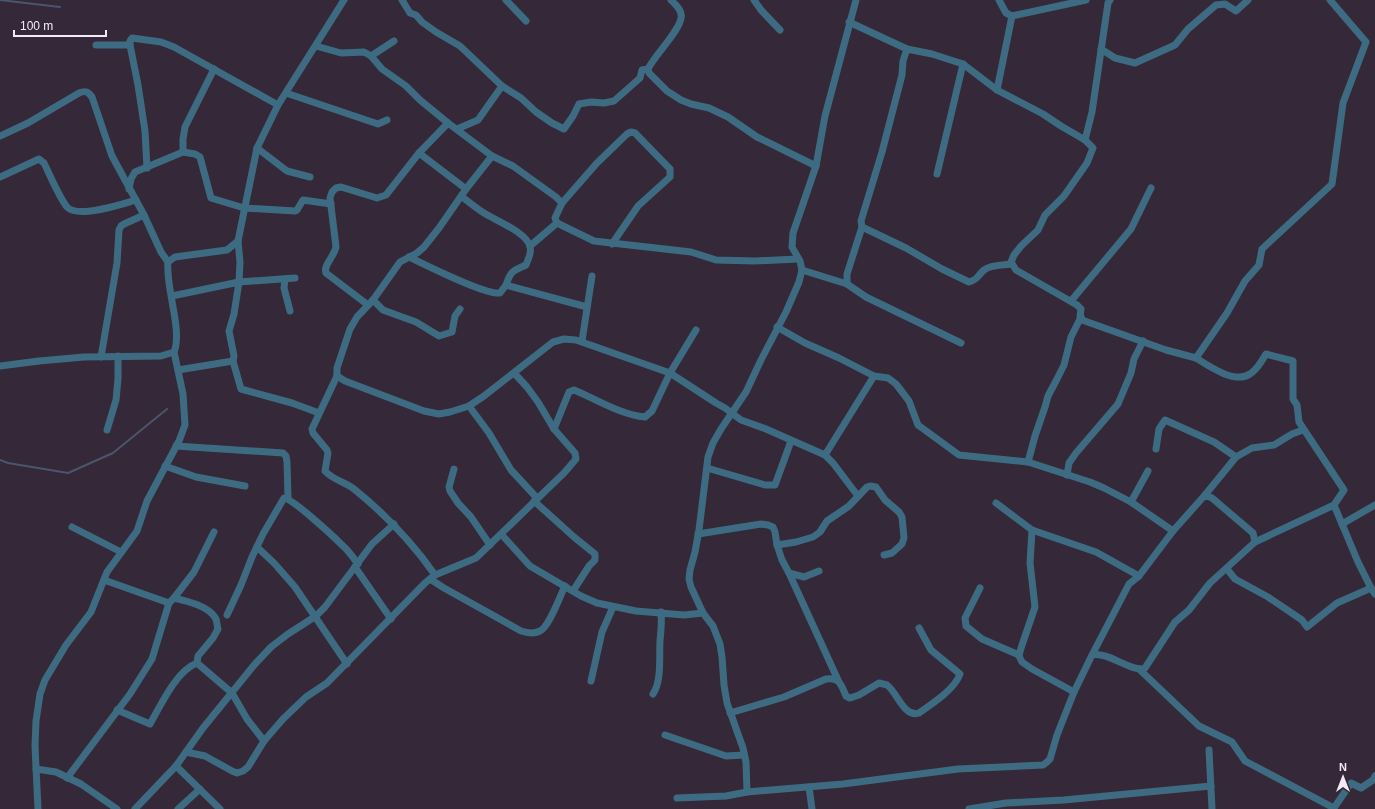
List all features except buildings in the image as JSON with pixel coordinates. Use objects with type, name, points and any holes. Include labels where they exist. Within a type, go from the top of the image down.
[{"type":"street","points":[[319,413],[292,403],[241,389],[233,361],[234,356],[229,331],[234,314],[239,282],[240,262],[238,241],[257,148],[278,105],[344,0]]},
{"type":"street","points":[[402,0],[410,13],[416,15],[422,22],[436,32],[460,46],[502,86],[521,98],[536,112],[564,129],[579,104],[614,101],[640,78],[642,70],[648,68],[675,31],[682,18],[676,5],[671,0]]},
{"type":"street","points":[[506,0],[526,21]]},
{"type":"street","points":[[754,0],[761,10],[780,30]]},
{"type":"street","points":[[747,792],[743,748],[730,713],[724,685],[720,644],[713,626],[703,613],[691,587],[690,578],[698,534],[708,457],[713,443],[746,392],[777,327],[786,312],[799,282],[802,270],[800,261],[792,247],[792,240],[816,166],[826,116],[849,22],[856,0]]},
{"type":"street","points":[[999,0],[1006,13],[1012,16],[1086,0]]},
{"type":"street","points":[[1085,140],[1092,112],[1108,3],[1110,0]]},
{"type":"street","points":[[1101,50],[1114,58],[1135,63],[1175,45],[1188,29],[1216,5],[1225,4],[1236,11],[1248,0]]},
{"type":"street","points":[[1196,358],[1227,313],[1245,281],[1259,265],[1262,249],[1332,184],[1343,104],[1366,42],[1330,0]]},
{"type":"street","points":[[997,90],[1012,16]]},
{"type":"street","points":[[849,22],[907,49],[932,54],[963,64],[997,90],[1043,114],[1085,140],[1093,148],[1091,156],[1064,196],[1045,215],[1038,230],[1021,246],[1011,259],[1016,270],[1072,301],[1081,309],[1081,317],[1072,337],[1064,365],[1048,396],[1028,462]]},
{"type":"street","points":[[147,168],[144,123],[130,45],[132,38],[162,42],[174,47],[278,105]]},
{"type":"street","points":[[371,56],[394,41]]},
{"type":"street","points":[[96,45],[130,45]]},
{"type":"street","points":[[316,46],[341,53],[364,52],[371,56],[382,69],[406,86],[420,100],[448,123],[492,156],[512,166],[556,197],[562,203]]},
{"type":"street","points":[[846,284],[846,274],[862,227],[861,221],[882,152],[902,75],[902,61],[907,49]]},
{"type":"street","points":[[937,174],[963,64]]},
{"type":"street","points":[[648,68],[649,73],[666,91],[681,100],[691,104],[703,106],[728,117],[757,137],[816,166]]},
{"type":"street","points":[[183,152],[185,127],[214,69]]},
{"type":"street","points":[[456,129],[478,120],[502,86]]},
{"type":"street","points":[[0,136],[83,91],[87,92],[92,97],[112,156],[144,215],[161,252],[168,262],[176,335],[176,348],[174,352],[183,394],[185,425],[176,446],[147,501],[138,531],[121,552],[104,580],[90,612],[66,645],[45,680],[40,694],[36,721],[38,809]]},
{"type":"street","points":[[286,94],[378,124],[387,120]]},
{"type":"street","points":[[448,123],[419,153],[386,195],[377,198],[341,187],[336,188],[332,192],[330,198],[336,247],[335,253],[325,266],[325,270],[326,273],[383,310],[416,322],[439,336],[452,332],[455,316],[460,309]]},
{"type":"street","points":[[612,244],[638,206],[670,177],[671,173],[670,169],[635,132],[627,134],[597,163],[562,203],[554,218],[557,223],[594,241],[612,244],[691,252],[716,260],[754,261],[798,259]]},
{"type":"street","points":[[257,148],[287,171],[310,177]]},
{"type":"street","points":[[129,189],[134,172],[147,168],[183,152],[200,156],[211,198],[244,208],[295,211],[297,210],[301,201],[305,200],[331,204]]},
{"type":"street","points":[[419,153],[466,189]]},
{"type":"street","points":[[492,156],[424,247],[417,253],[400,262],[371,302],[356,317],[350,329],[337,368],[337,376],[312,431],[328,453],[325,471],[329,475],[353,488],[394,524],[432,577],[444,588],[521,631],[529,633],[540,631],[545,627],[565,586]]},
{"type":"street","points":[[0,177],[39,159],[44,163],[70,209],[77,211],[93,211],[136,200]]},
{"type":"street","points":[[1072,301],[1131,229],[1151,188]]},
{"type":"street","points":[[409,257],[449,276],[496,293],[500,293],[514,270],[526,265],[530,256],[530,246],[526,240],[518,233],[484,213],[461,196]]},
{"type":"street","points":[[101,357],[117,264],[121,226],[144,215]]},
{"type":"street","points":[[530,246],[557,223]]},
{"type":"street","points":[[862,227],[906,248],[942,269],[969,282],[975,280],[984,270],[992,267],[1012,264]]},
{"type":"street","points":[[168,262],[175,257],[227,250],[238,241]]},
{"type":"street","points":[[802,270],[846,284],[866,297],[961,343]]},
{"type":"street","points":[[582,341],[592,276]]},
{"type":"street","points":[[172,296],[239,282],[295,278]]},
{"type":"street","points":[[285,279],[284,288],[290,311]]},
{"type":"street","points":[[506,285],[587,307]]},
{"type":"street","points":[[1081,317],[1082,320],[1166,350],[1196,358],[1215,370],[1239,378],[1251,374],[1261,363],[1266,354],[1293,361],[1293,398],[1297,405],[1299,422],[1344,490],[1334,505],[1254,542],[1227,569],[1210,583],[1190,610],[1175,622],[1145,668],[1139,670]]},
{"type":"street","points":[[777,327],[805,343],[874,376],[888,378],[896,384],[909,401],[918,425],[959,456],[1028,462],[1067,475],[1104,488],[1130,502],[1173,530]]},
{"type":"street","points":[[554,429],[569,392],[574,390],[618,409],[645,417],[652,411],[670,373],[696,330]]},
{"type":"street","points":[[337,376],[344,381],[424,411],[439,414],[468,406],[484,396],[553,342],[564,339],[582,341],[670,373],[726,408],[741,420],[766,429],[825,455],[833,463],[858,496]]},
{"type":"street","points":[[1067,475],[1069,463],[1076,453],[1118,404],[1131,373],[1134,358],[1143,341]]},
{"type":"street","points":[[0,366],[39,361],[101,357],[161,356],[174,352]]},
{"type":"street","points":[[107,430],[116,400],[118,356]]},
{"type":"street","points":[[178,370],[233,361]]},
{"type":"street","points":[[186,752],[205,756],[232,771],[243,771],[248,766],[264,741],[296,706],[327,683],[432,577],[476,558],[564,473],[576,457],[575,453],[554,429],[527,387],[514,374]]},
{"type":"street","points":[[825,455],[874,376]]},
{"type":"street","points":[[468,406],[489,433],[511,470],[536,500],[574,538],[595,554],[595,560],[589,566],[573,591]]},
{"type":"street","points":[[1156,449],[1159,429],[1165,420],[1214,442],[1236,457]]},
{"type":"street","points":[[677,798],[726,796],[747,792],[843,784],[958,769],[1043,765],[1050,759],[1057,735],[1074,692],[1129,584],[1139,576],[1173,530],[1236,457],[1252,448],[1274,445],[1292,434],[1303,430]]},
{"type":"street","points":[[707,468],[765,484],[775,484],[791,441]]},
{"type":"street","points":[[176,446],[212,450],[283,453],[286,456],[287,462],[288,498]]},
{"type":"street","points":[[165,466],[196,477],[245,486]]},
{"type":"street","points":[[454,469],[450,483],[450,491],[458,503],[471,517],[490,545]]},
{"type":"street","points":[[1130,502],[1148,471]]},
{"type":"street","points":[[777,545],[814,537],[820,532],[827,521],[849,506],[867,487],[873,486],[876,487],[885,500],[899,512],[902,517],[904,538],[902,544],[892,553],[884,555]]},
{"type":"street","points":[[1204,495],[1212,498],[1253,533],[1254,542]]},
{"type":"street","points":[[227,615],[257,547],[284,498],[288,498]]},
{"type":"street","points":[[288,498],[303,509],[342,544],[391,619]]},
{"type":"street","points":[[996,503],[1032,530],[1096,552],[1139,576]]},
{"type":"street","points":[[1227,569],[1235,579],[1268,597],[1302,620],[1307,627],[1336,603],[1373,591],[1358,562],[1334,505]]},
{"type":"street","points":[[1342,524],[1375,505]]},
{"type":"street","points":[[135,809],[176,766],[202,728],[255,664],[271,647],[316,616],[325,607],[372,544],[394,524]]},
{"type":"street","points":[[698,534],[761,524],[772,527],[775,532],[777,545],[789,573],[838,680],[846,696],[850,698],[859,695],[879,683],[887,685],[905,709],[911,714],[916,715],[944,694],[958,679],[960,674],[931,650],[919,628]]},
{"type":"street","points":[[72,527],[121,552]]},
{"type":"street","points":[[1032,530],[1030,563],[1035,607],[1019,655],[1022,662],[1032,669],[1074,692]]},
{"type":"street","points":[[67,778],[130,694],[152,660],[172,601],[194,572],[214,532]]},
{"type":"street","points":[[502,534],[530,566],[545,576],[597,604],[636,611],[684,615],[703,613]]},
{"type":"street","points":[[257,547],[274,563],[295,587],[347,664]]},
{"type":"street","points":[[789,573],[804,577],[819,571]]},
{"type":"street","points":[[104,580],[172,601],[190,602],[200,606],[212,614],[216,619],[218,629],[213,638],[198,656],[197,663]]},
{"type":"street","points":[[980,588],[965,618],[966,626],[982,639],[1019,655]]},
{"type":"street","points":[[591,681],[602,632],[613,607]]},
{"type":"street","points":[[653,694],[656,689],[658,676],[662,627],[661,612]]},
{"type":"street","points":[[1092,655],[1097,654],[1107,657],[1139,670],[1199,726],[1232,742],[1244,761],[1334,808],[1351,783],[1361,788],[1373,780],[1375,776]]},
{"type":"street","points":[[197,663],[232,693],[247,719],[264,741]]},
{"type":"street","points":[[117,710],[150,724],[172,687],[189,666],[197,663]]},
{"type":"street","points":[[730,713],[784,697],[826,680],[833,678],[838,680]]},
{"type":"street","points":[[665,735],[726,756],[744,755]]},
{"type":"street","points":[[1209,750],[1212,809]]},
{"type":"street","points":[[176,766],[220,809]]},
{"type":"street","points":[[36,770],[56,772],[81,784],[117,809]]},
{"type":"street","points":[[969,809],[1006,803],[1064,800],[1211,786]]},
{"type":"street","points":[[809,787],[812,809]]},
{"type":"street","points":[[178,809],[200,789]]},
{"type":"street","points":[[1040,801],[1040,809]]},
{"type":"waterway","points":[[0,0],[60,7]]},
{"type":"waterway","points":[[0,460],[8,463],[68,473],[113,453],[167,409]]}]
